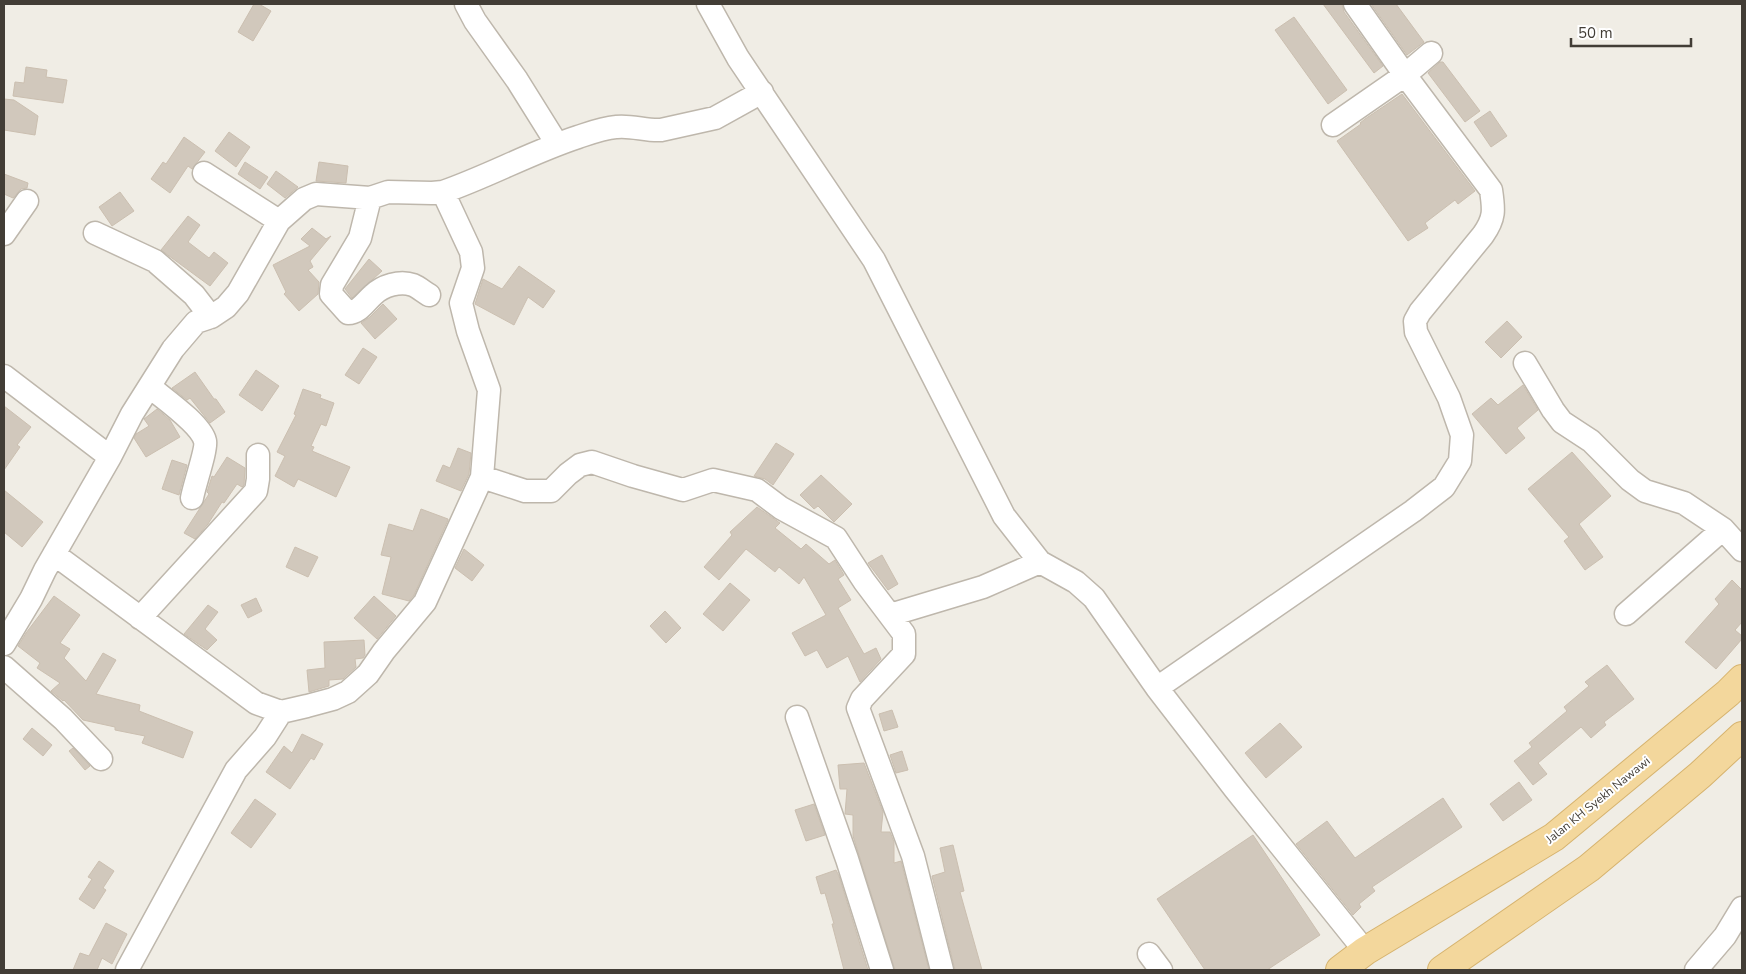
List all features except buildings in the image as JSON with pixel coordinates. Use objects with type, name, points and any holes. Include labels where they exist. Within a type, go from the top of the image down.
[{"type":"main road","name":"Jalan KH Syekh Nawawi","points":[[1340,970],[1365,951],[1554,837],[1728,693],[1742,678]]},
{"type":"main road","points":[[1442,970],[1589,868],[1700,775],[1742,736]]},
{"type":"street","points":[[466,4],[475,21],[517,80],[557,144]]},
{"type":"street","points":[[708,4],[738,58],[874,260],[1004,516],[1040,562],[1076,582],[1094,598],[1158,688],[1235,789],[1365,951]]},
{"type":"street","points":[[1158,688],[1413,511],[1444,487],[1460,460],[1462,435],[1449,398],[1416,332],[1415,321],[1420,312],[1492,222],[1493,204],[1491,190],[1405,75],[1355,4]]},
{"type":"street","points":[[1334,125],[1405,75],[1431,53]]},
{"type":"street","points":[[4,644],[31,599],[132,414],[173,349],[196,322],[211,317],[226,307],[238,293],[279,221],[304,199],[316,194],[370,198],[388,192],[443,192],[557,144],[615,127],[661,130],[715,118],[762,92]]},
{"type":"street","points":[[204,173],[279,221]]},
{"type":"street","points":[[54,554],[256,703],[281,712],[333,699],[348,692],[368,674],[384,651],[425,602],[482,477],[489,390],[468,331],[461,303],[472,268],[471,252],[443,192]]},
{"type":"street","points":[[370,198],[360,238],[332,285],[331,294],[351,314],[364,305],[373,294],[398,283],[414,285],[429,295]]},
{"type":"street","points":[[4,234],[27,201]]},
{"type":"street","points":[[95,232],[155,261],[194,295],[211,317]]},
{"type":"street","points":[[1525,363],[1562,422],[1591,441],[1630,480],[1645,491],[1684,503],[1723,529],[1742,550]]},
{"type":"street","points":[[4,376],[110,457]]},
{"type":"street","points":[[150,387],[189,419],[205,441],[192,498]]},
{"type":"street","points":[[140,618],[256,491],[258,455]]},
{"type":"street","points":[[482,477],[525,491],[551,491],[580,465],[592,462],[684,490],[714,480],[757,490],[781,508],[836,538],[904,634],[904,654],[862,699],[858,708],[913,856],[942,970]]},
{"type":"street","points":[[1626,614],[1723,529]]},
{"type":"street","points":[[890,615],[982,587],[1040,562]]},
{"type":"street","points":[[4,666],[63,719],[101,760]]},
{"type":"street","points":[[127,970],[236,770],[265,737],[281,712]]},
{"type":"street","points":[[797,717],[847,859],[882,970]]},
{"type":"street","points":[[1696,970],[1725,936],[1742,908]]}]
